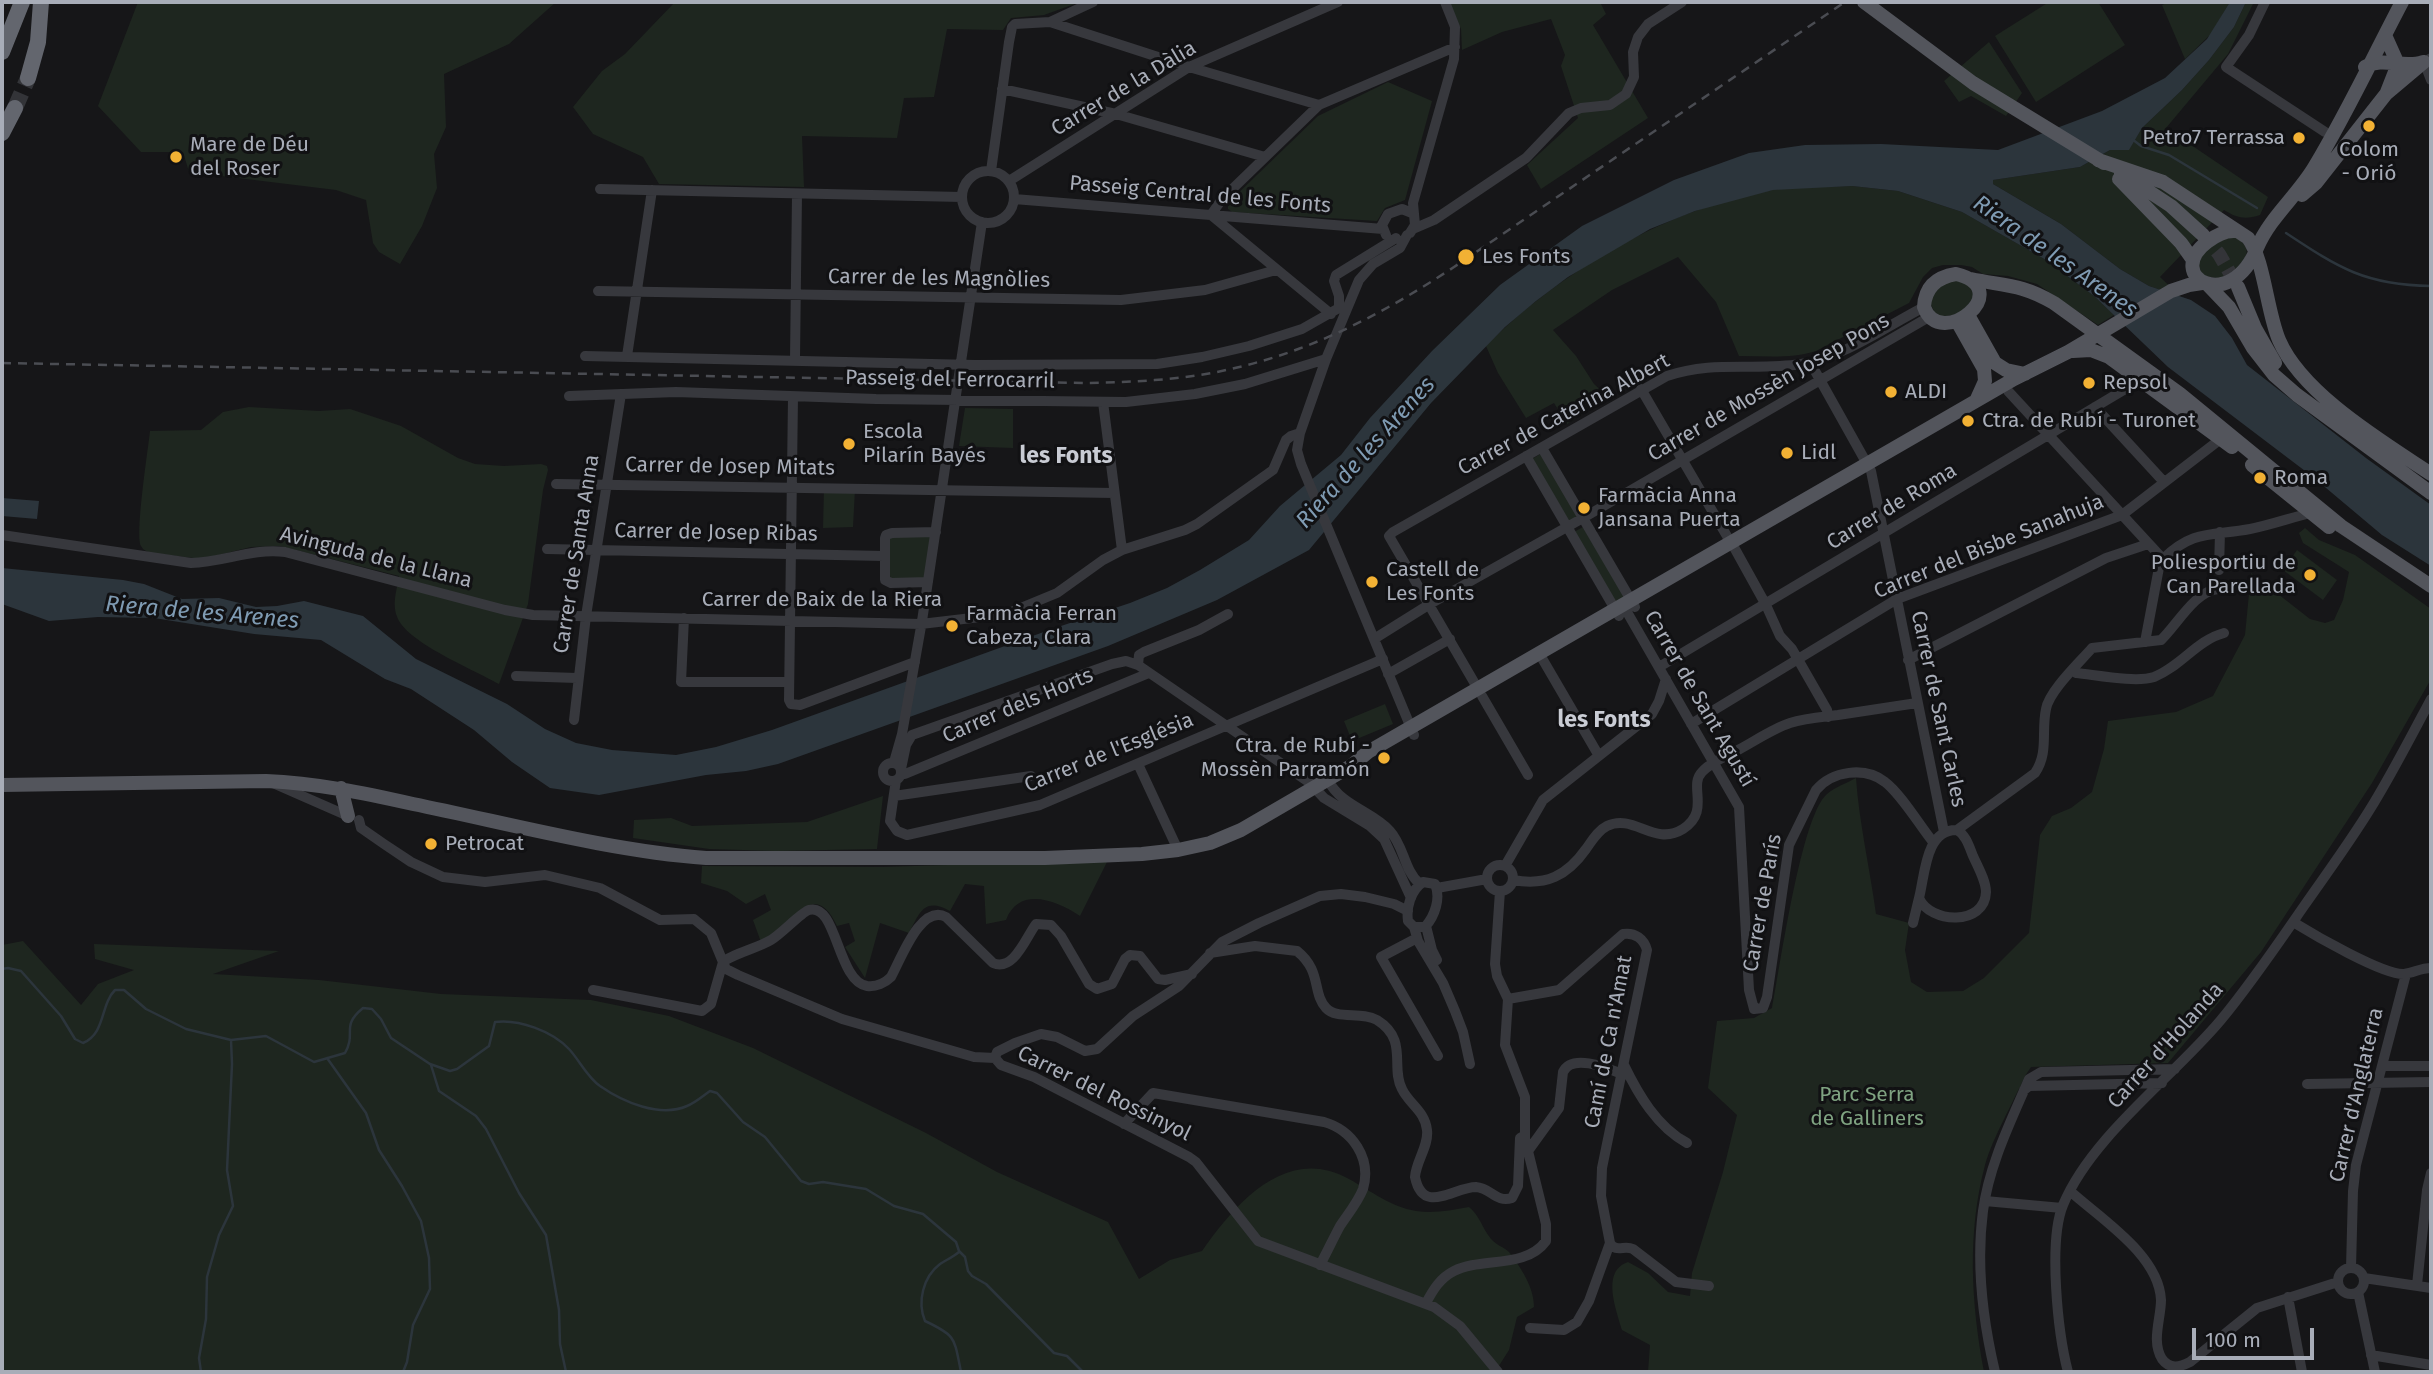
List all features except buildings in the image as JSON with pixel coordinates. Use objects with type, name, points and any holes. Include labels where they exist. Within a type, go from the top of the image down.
[{"type":"highway","points":[[2,52],[22,2]]},
{"type":"highway","points":[[29,78],[38,42],[41,2]]},
{"type":"highway","points":[[2,132],[15,108]]},
{"type":"main road","points":[[1864,2],[1945,64],[2171,206],[2203,235]]},
{"type":"main road","points":[[2171,291],[2208,241],[2223,233],[2256,229],[2278,207],[2325,132],[2393,2]]},
{"type":"main road","points":[[1870,467],[1976,401],[2171,291],[2189,285],[2217,286],[2235,279],[2247,269],[2266,230],[2305,182],[2322,154],[2402,2]]},
{"type":"main road","points":[[2385,35],[2398,64],[2386,94]]},
{"type":"main road","points":[[2341,103],[2369,64],[2376,62],[2414,65],[2428,60]]},
{"type":"main road","points":[[2282,211],[2316,183],[2386,94],[2428,60]]},
{"type":"main road","points":[[2131,179],[2174,187],[2238,232],[2254,250],[2271,316],[2285,352],[2338,416]]},
{"type":"main road","points":[[2131,179],[2181,243],[2193,264],[2196,276],[2230,307],[2253,348],[2274,375],[2297,395],[2338,416],[2431,474]]},
{"type":"main road","points":[[2001,283],[1989,288],[1962,318],[1939,322],[1926,312],[1929,287],[1940,278],[1956,274],[1971,279],[2001,283],[2015,285],[2039,295],[2180,394],[2330,517],[2431,586]]},
{"type":"main road","points":[[1971,279],[1978,288],[1979,299]]},
{"type":"main road","points":[[2241,293],[2267,352],[2280,370],[2431,493]]},
{"type":"main road","points":[[1962,318],[1996,363],[2006,370],[2029,371]]},
{"type":"main road","points":[[1962,318],[1984,369],[1984,381],[1976,401]]},
{"type":"main road","points":[[2,785],[266,781],[341,788],[556,834],[698,858],[1045,858],[1178,850],[1226,838],[1315,788],[1368,752],[1412,731],[1870,467],[2040,373],[2063,354],[2091,350],[2100,352],[2144,381],[2222,438],[2310,513],[2431,597]]},
{"type":"main road","points":[[2008,391],[2029,371]]},
{"type":"main road","points":[[2167,386],[2222,438]]},
{"type":"main road","points":[[2310,513],[2319,512],[2330,517]]},
{"type":"main road","points":[[1480,692],[1543,660],[1625,609]]},
{"type":"main road","points":[[341,788],[351,814]]},
{"type":"main road","points":[[351,814],[353,799],[365,794]]},
{"type":"street","points":[[1050,22],[1093,2]]},
{"type":"street","name":"Carrer de la Dàlia","points":[[1009,181],[1189,67],[1338,2]]},
{"type":"street","points":[[1412,731],[1297,450],[1300,433],[1326,359],[1359,280],[1373,264],[1400,248],[1405,234],[1415,221],[1413,203],[1454,59],[1455,27],[1445,2]]},
{"type":"street","points":[[1455,47],[1318,105],[1222,200],[1211,215],[1332,314],[1340,302],[1334,281],[1336,275],[1434,220],[1525,158],[1569,113],[1581,108],[1610,105],[1626,94],[1632,83],[1633,52],[1642,31],[1648,24],[1682,2]]},
{"type":"street","points":[[2266,2],[2249,35],[2226,67],[2325,132]]},
{"type":"street","points":[[991,171],[1012,27],[1023,23],[1050,22],[1318,105]]},
{"type":"street","points":[[2428,60],[2431,80]]},
{"type":"street","points":[[1002,89],[1116,114],[1265,157]]},
{"type":"street","points":[[981,171],[991,171],[1002,174],[1009,181],[1014,191],[1014,199],[1005,217],[993,222],[982,222],[966,211],[962,197],[969,179],[981,171]]},
{"type":"street","points":[[600,189],[962,197]]},
{"type":"street","points":[[627,356],[652,190]]},
{"type":"street","points":[[795,359],[797,194]]},
{"type":"street","name":"Passeig Central de les Fonts","points":[[1014,199],[1383,229]]},
{"type":"street","points":[[1405,234],[1386,235],[1383,229],[1385,217],[1402,209],[1412,213]]},
{"type":"street","points":[[898,771],[982,222]]},
{"type":"street","name":"Carrer de les Magnòlies","points":[[598,291],[1089,301],[1160,297],[1205,290],[1276,270]]},
{"type":"street","name":"Carrer de Caterina Albert","points":[[1430,604],[1389,536],[1393,532],[1667,376],[1693,369],[1810,362],[1926,312]]},
{"type":"street","name":"Carrer de Mossèn Josep Pons","points":[[1374,639],[1430,604],[1820,381],[1926,312]]},
{"type":"street","name":"Passeig del Ferrocarril","points":[[585,356],[975,365],[1157,364],[1249,346],[1302,328],[1332,314]]},
{"type":"street","name":"Passeig del Ferrocarril","points":[[569,396],[676,392],[793,397],[1103,402],[1195,394],[1245,384],[1326,359]]},
{"type":"street","name":"Carrer de Sant Carles","points":[[1810,362],[1870,467],[1944,832]]},
{"type":"street","name":"Carrer de Roma","points":[[1660,667],[2127,388],[2144,381]]},
{"type":"street","points":[[1641,390],[1772,616],[1787,631],[1792,649],[1828,716]]},
{"type":"street","points":[[2008,391],[2163,559],[2183,541],[2220,532],[2249,529],[2310,513]]},
{"type":"street","name":"Carrer de Santa Anna","points":[[574,720],[586,616],[621,394]]},
{"type":"street","points":[[793,397],[788,682],[791,704],[800,705],[914,666]]},
{"type":"street","points":[[1103,402],[1122,550]]},
{"type":"street","points":[[2095,407],[2164,482]]},
{"type":"street","name":"Carrer de Baix de la Riera","points":[[533,615],[921,624],[1013,612],[1057,593],[1102,560],[1122,550],[1197,524],[1273,470],[1286,440],[1300,433]]},
{"type":"street","name":"Carrer del Bisbe Sanahuja","points":[[1691,724],[1896,599],[2122,515],[2222,438]]},
{"type":"street","points":[[1542,448],[1583,518],[1625,609]]},
{"type":"street","points":[[1526,456],[1567,527],[1625,609]]},
{"type":"street","name":"Carrer de Josep Mitats","points":[[556,484],[1114,494]]},
{"type":"street","points":[[928,582],[888,582],[884,577],[885,538],[888,534],[936,532]]},
{"type":"street","points":[[2220,532],[2220,570]]},
{"type":"street","name":"Avinguda de la Llana","points":[[2,535],[191,563],[222,560],[253,552],[285,552],[533,615]]},
{"type":"street","points":[[1908,660],[2106,558],[2148,544]]},
{"type":"street","name":"Carrer de Josep Ribas","points":[[547,549],[884,556]]},
{"type":"street","points":[[2146,642],[2161,557]]},
{"type":"street","points":[[1913,923],[1933,842],[1944,832],[1956,830],[2035,773],[2043,760],[2048,702],[2092,648],[2161,640],[2199,598],[2218,589]]},
{"type":"street","points":[[1430,604],[1528,775]]},
{"type":"street","name":"Carrer de Sant Agustí","points":[[1625,609],[1739,807],[1751,1006],[1758,1010]]},
{"type":"street","points":[[1138,663],[1139,655],[1144,652],[1188,635],[1228,614]]},
{"type":"street","points":[[684,618],[681,682],[788,682]]},
{"type":"street","points":[[2073,670],[2087,674],[2147,679],[2167,669],[2214,635],[2224,633]]},
{"type":"street","points":[[1388,674],[1450,639]]},
{"type":"street","name":"Carrer de l'Església","points":[[898,771],[890,821],[902,834],[916,834],[1040,805],[1382,659]]},
{"type":"street","points":[[1543,660],[1599,756]]},
{"type":"street","points":[[898,771],[906,745],[912,736],[1119,661],[1138,663],[1315,788],[1324,798],[1370,826],[1384,839],[1411,898]]},
{"type":"street","name":"Carrer dels Horts","points":[[898,771],[905,774],[1149,673]]},
{"type":"street","points":[[516,676],[578,678]]},
{"type":"street","points":[[1506,866],[1543,800],[1651,714],[1659,701],[1666,679]]},
{"type":"street","name":"Carrer d'Holanda","points":[[2068,1372],[2057,1312],[2057,1235],[2062,1208],[2076,1179],[2104,1142],[2222,1019],[2377,799],[2431,699]]},
{"type":"street","points":[[1513,880],[1548,880],[1567,872],[1596,834],[1610,825],[1630,825],[1659,835],[1683,829],[1693,820],[1698,807],[1698,777],[1714,763],[1785,725],[1917,703]]},
{"type":"street","points":[[1138,764],[1178,850]]},
{"type":"street","name":"Carrer de París","points":[[1758,1010],[1765,1005],[1789,845],[1822,783],[1835,775],[1850,772],[1883,780],[1933,842]]},
{"type":"street","points":[[894,796],[1031,776]]},
{"type":"street","points":[[1328,780],[1340,796],[1389,830],[1397,840],[1411,874],[1419,883]]},
{"type":"street","points":[[266,781],[351,814],[361,828],[391,849],[443,877],[485,882],[545,876],[600,888],[660,920],[694,919],[711,933],[723,962]]},
{"type":"street","points":[[1919,898],[1929,911],[1949,918],[1970,914],[1983,903],[1986,893],[1983,881],[1963,834],[1956,830]]},
{"type":"street","points":[[1494,866],[1506,866],[1513,880],[1507,889],[1493,889],[1487,879],[1488,872],[1494,866]]},
{"type":"street","points":[[1437,888],[1487,879]]},
{"type":"street","points":[[1419,883],[1430,882],[1437,888],[1438,899],[1432,918],[1381,957],[1438,1056]]},
{"type":"street","points":[[1419,883],[1411,898],[1408,921],[1419,930],[1448,978],[1469,1029],[1472,1056],[1470,1064],[1463,1032],[1419,930]]},
{"type":"street","points":[[1426,1303],[1437,1285],[1455,1270],[1530,1253],[1543,1245],[1547,1236],[1525,1135],[1525,1097],[1506,1045],[1508,999],[1497,976],[1495,964],[1500,891]]},
{"type":"street","points":[[995,1058],[997,1052],[1041,1034],[1057,1037],[1085,1051],[1097,1049],[1133,1016],[1168,995],[1222,942],[1320,897],[1341,894],[1365,897],[1394,904],[1408,911]]},
{"type":"street","points":[[593,990],[702,1011],[711,1004],[723,962],[727,958],[753,950],[770,941],[789,928],[806,911],[814,910],[821,913],[829,923],[849,972],[856,982],[870,986],[885,982],[891,976],[920,924],[927,916],[937,913],[946,917],[998,965],[1017,953],[1033,927],[1044,923],[1051,925],[1057,930],[1093,988],[1100,989],[1112,984],[1125,959],[1134,954],[1143,959],[1158,979],[1192,974]]},
{"type":"street","points":[[2292,922],[2388,971],[2406,974],[2419,968],[2431,968]]},
{"type":"street","name":"Camí de Ca n'Amat","points":[[1508,999],[1554,992],[1587,967],[1619,936],[1628,933],[1644,942],[1648,954],[1601,1181],[1601,1196],[1610,1243]]},
{"type":"street","points":[[1210,953],[1255,946],[1297,951],[1315,974],[1321,1000],[1327,1009],[1334,1013],[1369,1016],[1386,1027],[1396,1047],[1401,1088],[1421,1113],[1426,1125],[1427,1135],[1415,1177],[1424,1193],[1440,1198],[1475,1187],[1500,1199],[1512,1198],[1518,1186],[1520,1138],[1525,1135]]},
{"type":"street","name":"Carrer del Rossinyol","points":[[723,962],[726,969],[738,975],[842,1019],[974,1057],[995,1058],[1001,1065],[1034,1077],[1179,1152],[1196,1162],[1258,1241],[1426,1303],[1460,1326],[1498,1372]]},
{"type":"street","points":[[1749,973],[1770,972]]},
{"type":"street","name":"Carrer d'Anglaterra","points":[[2351,1268],[2354,1178],[2406,974]]},
{"type":"street","points":[[1528,1151],[1559,1108],[1565,1067],[1571,1063],[1623,1069],[1658,1119],[1674,1136],[1687,1143]]},
{"type":"street","points":[[2382,1066],[2431,1066]]},
{"type":"street","points":[[1995,1372],[1982,1295],[1982,1228],[1985,1201],[1996,1162],[2029,1079],[2041,1072],[2175,1069]]},
{"type":"street","points":[[2307,1084],[2431,1082]]},
{"type":"street","points":[[2024,1090],[2029,1086],[2162,1083]]},
{"type":"street","points":[[1124,1124],[1153,1093],[1324,1122],[1342,1128],[1359,1150],[1363,1160],[1364,1181],[1359,1197],[1320,1265]]},
{"type":"street","points":[[2417,1285],[2431,1173]]},
{"type":"street","points":[[2070,1191],[2134,1247],[2152,1269],[2159,1285],[2161,1302],[2157,1336],[2159,1352],[2166,1363],[2178,1370],[2257,1308],[2338,1282]]},
{"type":"street","points":[[1985,1201],[2062,1208]]},
{"type":"street","points":[[1530,1328],[1564,1330],[1577,1322],[1589,1301],[1610,1243],[1618,1249],[1633,1249],[1676,1282],[1709,1286]]},
{"type":"street","points":[[2351,1268],[2359,1271],[2364,1278],[2363,1286],[2358,1292],[2347,1294],[2339,1287],[2338,1282],[2343,1270],[2351,1268]]},
{"type":"street","points":[[2364,1278],[2431,1288]]},
{"type":"street","points":[[2358,1292],[2375,1372]]},
{"type":"street","points":[[2288,1297],[2302,1372]]},
{"type":"street","points":[[2371,1355],[2431,1365]]},
{"type":"green space","points":[[138,2],[556,2],[509,44],[444,74],[446,127],[434,154],[437,188],[422,226],[400,264],[379,252],[373,243],[366,200],[336,190],[189,172],[183,152],[141,152],[98,106]]},
{"type":"green space","points":[[675,2],[1080,2],[1044,15],[1011,18],[1003,30],[947,29],[934,97],[904,98],[897,138],[802,136],[804,187],[659,184],[643,157],[593,134],[573,107],[602,71],[625,54]]},
{"type":"green space","points":[[1449,2],[1600,2],[1606,14],[1593,25],[1648,118],[1541,189],[1527,165],[1578,118],[1561,66],[1565,55],[1551,19],[1502,32],[1462,50],[1461,29]]},
{"type":"green space","points":[[2049,2],[2098,2],[2125,45],[2036,102],[1995,36]]},
{"type":"green space","points":[[2169,2],[2230,2],[2211,34],[2185,59],[2162,5]]},
{"type":"green space","points":[[2246,2],[2254,2],[2228,54],[2166,128],[2268,197],[2260,215],[2241,217],[2224,210],[2160,277],[2181,297],[2149,286],[2120,269],[2061,224],[1993,184],[1993,180],[2080,167],[2110,150],[2129,149],[2142,128],[2209,60],[2234,27]]},
{"type":"green space","points":[[1989,42],[2022,93],[2006,116],[1971,96],[1959,102],[1944,81]]},
{"type":"green space","points":[[1388,82],[1432,101],[1405,200],[1385,208],[1377,221],[1232,212],[1228,209],[1228,203],[1318,116]]},
{"type":"green space","points":[[1852,186],[1898,191],[1962,212],[2046,260],[2094,296],[2114,315],[2098,325],[2037,284],[2008,276],[1983,274],[1972,267],[1943,265],[1932,268],[1923,277],[1909,303],[1816,351],[1788,356],[1739,356],[1716,302],[1678,257],[1612,290],[1553,330],[1576,356],[1594,384],[1608,397],[1567,424],[1554,403],[1526,418],[1498,373],[1486,346],[1547,293],[1618,247],[1656,227],[1733,199],[1782,188]]},
{"type":"green space","points":[[2234,237],[2246,249],[2244,260],[2239,266],[2219,279],[2202,275],[2199,264],[2203,254],[2218,242]]},
{"type":"green space","points":[[1951,280],[1967,282],[1974,295],[1959,313],[1936,316],[1929,300],[1932,292]]},
{"type":"green space","points":[[249,407],[319,411],[350,409],[401,426],[458,458],[475,464],[547,466],[528,604],[499,684],[428,646],[404,628],[395,608],[399,576],[280,546],[251,547],[202,559],[150,553],[141,546],[142,491],[150,431],[201,430],[223,412]]},
{"type":"green space","points":[[965,408],[1013,409],[1013,448],[959,446]]},
{"type":"green space","points":[[1542,453],[1578,516],[1569,521],[1532,459]]},
{"type":"green space","points":[[824,488],[855,489],[853,527],[823,528]]},
{"type":"green space","points":[[1583,527],[1626,599],[1616,605],[1574,532]]},
{"type":"green space","name":"Parc Serra de Galliners","points":[[2305,528],[2319,540],[2355,555],[2431,609],[2431,679],[2372,783],[2261,952],[2168,1063],[2031,1067],[2025,1076],[1985,1165],[1975,1216],[1974,1294],[1984,1372],[1648,1372],[1650,1345],[1622,1330],[1613,1292],[1615,1273],[1628,1262],[1648,1273],[1668,1292],[1690,1296],[1692,1273],[1723,1172],[1737,1115],[1708,1088],[1717,1021],[1754,1018],[1772,1008],[1800,861],[1817,808],[1827,794],[1856,778],[1876,914],[1909,923],[1905,950],[1911,982],[1927,992],[1963,991],[1984,978],[2029,933],[2040,835],[2052,816],[2071,808],[2092,792],[2104,749],[2108,721],[2176,712],[2213,696],[2245,635],[2251,573],[2310,619],[2325,623],[2334,620],[2343,600],[2349,572],[2303,543],[2299,533]]},
{"type":"green space","points":[[936,532],[928,582],[891,583],[885,538]]},
{"type":"green space","name":"Poliesportiu de Can Parellada","points":[[2297,550],[2337,580],[2323,600],[2283,570]]},
{"type":"green space","points":[[1385,704],[1393,724],[1352,741],[1344,721]]},
{"type":"green space","points":[[883,796],[877,849],[709,849],[633,838],[634,820],[671,818],[692,826],[807,822]]},
{"type":"green space","points":[[1108,860],[1080,916],[1060,905],[1039,899],[1020,903],[1012,909],[1006,920],[986,924],[984,886],[965,884],[950,911],[929,906],[920,913],[909,933],[880,923],[865,978],[845,947],[855,941],[849,923],[837,926],[823,907],[810,905],[761,942],[753,920],[771,910],[765,894],[746,904],[727,891],[701,883],[702,866],[882,867]]},
{"type":"green space","points":[[23,941],[81,1005],[98,984],[134,970],[95,959],[94,944],[279,951],[213,974],[319,980],[441,994],[591,1000],[669,1016],[753,1048],[926,1133],[997,1172],[1108,1222],[1139,1279],[1170,1260],[1202,1251],[1230,1215],[1264,1184],[1284,1174],[1304,1169],[1326,1170],[1407,1209],[1429,1212],[1469,1207],[1491,1239],[1509,1252],[1518,1265],[1529,1285],[1534,1307],[1517,1317],[1509,1350],[1495,1372],[2,1372],[2,945]]},
{"type":"water","name":"Riera de les Arenes","points":[[2230,2],[2246,2],[2234,27],[2182,90],[2142,128],[2129,150],[2110,150],[2080,167],[1993,180],[1993,184],[2061,224],[2120,269],[2149,286],[2191,300],[2215,316],[2232,338],[2247,365],[2431,505],[2431,566],[2382,535],[2313,477],[2168,367],[2094,296],[2046,260],[1962,212],[1898,191],[1852,186],[1773,190],[1695,211],[1650,229],[1568,277],[1505,327],[1431,403],[1309,550],[1217,600],[1108,646],[778,764],[599,795],[550,788],[512,762],[474,730],[411,689],[385,679],[321,640],[254,634],[154,618],[98,617],[49,621],[2,604],[2,568],[123,580],[144,584],[182,599],[219,598],[256,607],[304,601],[363,616],[416,659],[507,704],[545,729],[576,743],[612,750],[676,755],[716,747],[772,730],[1130,603],[1167,588],[1200,570],[1249,540],[1280,506],[1341,455],[1370,418],[1432,351],[1500,285],[1582,226],[1674,180],[1749,153],[1805,145],[1881,144],[1998,150],[2102,111],[2165,78],[2207,39]]},
{"type":"water","points":[[2,498],[39,501],[37,519],[2,516]]},
{"type":"waterway","points":[[2132,139],[2141,146],[2169,155],[2257,208]]},
{"type":"waterway","points":[[2286,233],[2338,265],[2370,278],[2431,286]]},
{"type":"waterway","points":[[2,969],[21,971],[61,1016],[75,1039],[83,1043],[96,1033],[110,996],[115,990],[124,990],[146,1009],[186,1029],[231,1040],[266,1036],[314,1062],[345,1053],[350,1040],[350,1025],[363,1008],[372,1009],[391,1038],[430,1064],[450,1071],[489,1046],[495,1022],[514,1022],[554,1037],[569,1049],[600,1086],[631,1103],[654,1109],[676,1109],[693,1103],[710,1091],[717,1093],[743,1122],[765,1137],[801,1181],[866,1189],[894,1206],[923,1214],[956,1242],[972,1276],[986,1284],[1054,1353],[1067,1356],[1083,1372]]},
{"type":"waterway","points":[[201,1372],[199,1358],[206,1319],[207,1277],[219,1235],[233,1206],[227,1170],[231,1040]]},
{"type":"waterway","points":[[327,1058],[366,1113],[379,1150],[421,1221],[429,1258],[430,1289],[413,1325],[403,1372]]},
{"type":"waterway","points":[[431,1065],[439,1091],[476,1116],[486,1129],[519,1193],[546,1235],[566,1372]]},
{"type":"waterway","points":[[959,1252],[940,1264],[929,1276],[923,1290],[922,1306],[925,1321],[952,1339],[961,1372]]},
{"type":"tunnel","points":[[15,108],[28,78]]},
{"type":"tunnel","points":[[2203,235],[2219,254],[2238,287]]},
{"type":"railway","points":[[2,363],[1085,383],[1160,380],[1217,372],[1264,360],[1321,340],[1402,299],[1454,267],[1845,2]]},
{"type":"place","name":"Colom - Orió","points":[[2369,126]]},
{"type":"place","name":"Petro7 Terrassa","points":[[2299,138]]},
{"type":"place","name":"Mare de Déu del Roser","points":[[176,157]]},
{"type":"place","name":"Les Fonts","points":[[1466,257]]},
{"type":"place","name":"Repsol","points":[[2089,383]]},
{"type":"place","name":"ALDI","points":[[1891,392]]},
{"type":"place","name":"Ctra. de Rubí - Turonet","points":[[1968,421]]},
{"type":"place","name":"Escola Pilarín Bayés","points":[[849,444]]},
{"type":"place","name":"Lidl","points":[[1787,453]]},
{"type":"place","name":"Roma","points":[[2260,478]]},
{"type":"place","name":"Farmàcia Anna Jansana Puerta","points":[[1584,508]]},
{"type":"place","name":"Poliesportiu de Can Parellada","points":[[2310,575]]},
{"type":"place","name":"Castell de Les Fonts","points":[[1372,582]]},
{"type":"place","name":"Farmàcia Ferran Cabeza, Clara","points":[[952,626]]},
{"type":"place","name":"Ctra. de Rubí - Mossèn Parramón","points":[[1384,758]]},
{"type":"place","name":"Petrocat","points":[[431,844]]},
{"type":"district","name":"les Fonts","points":[[1066,457]]},
{"type":"district","name":"les Fonts","points":[[1604,721]]}]
